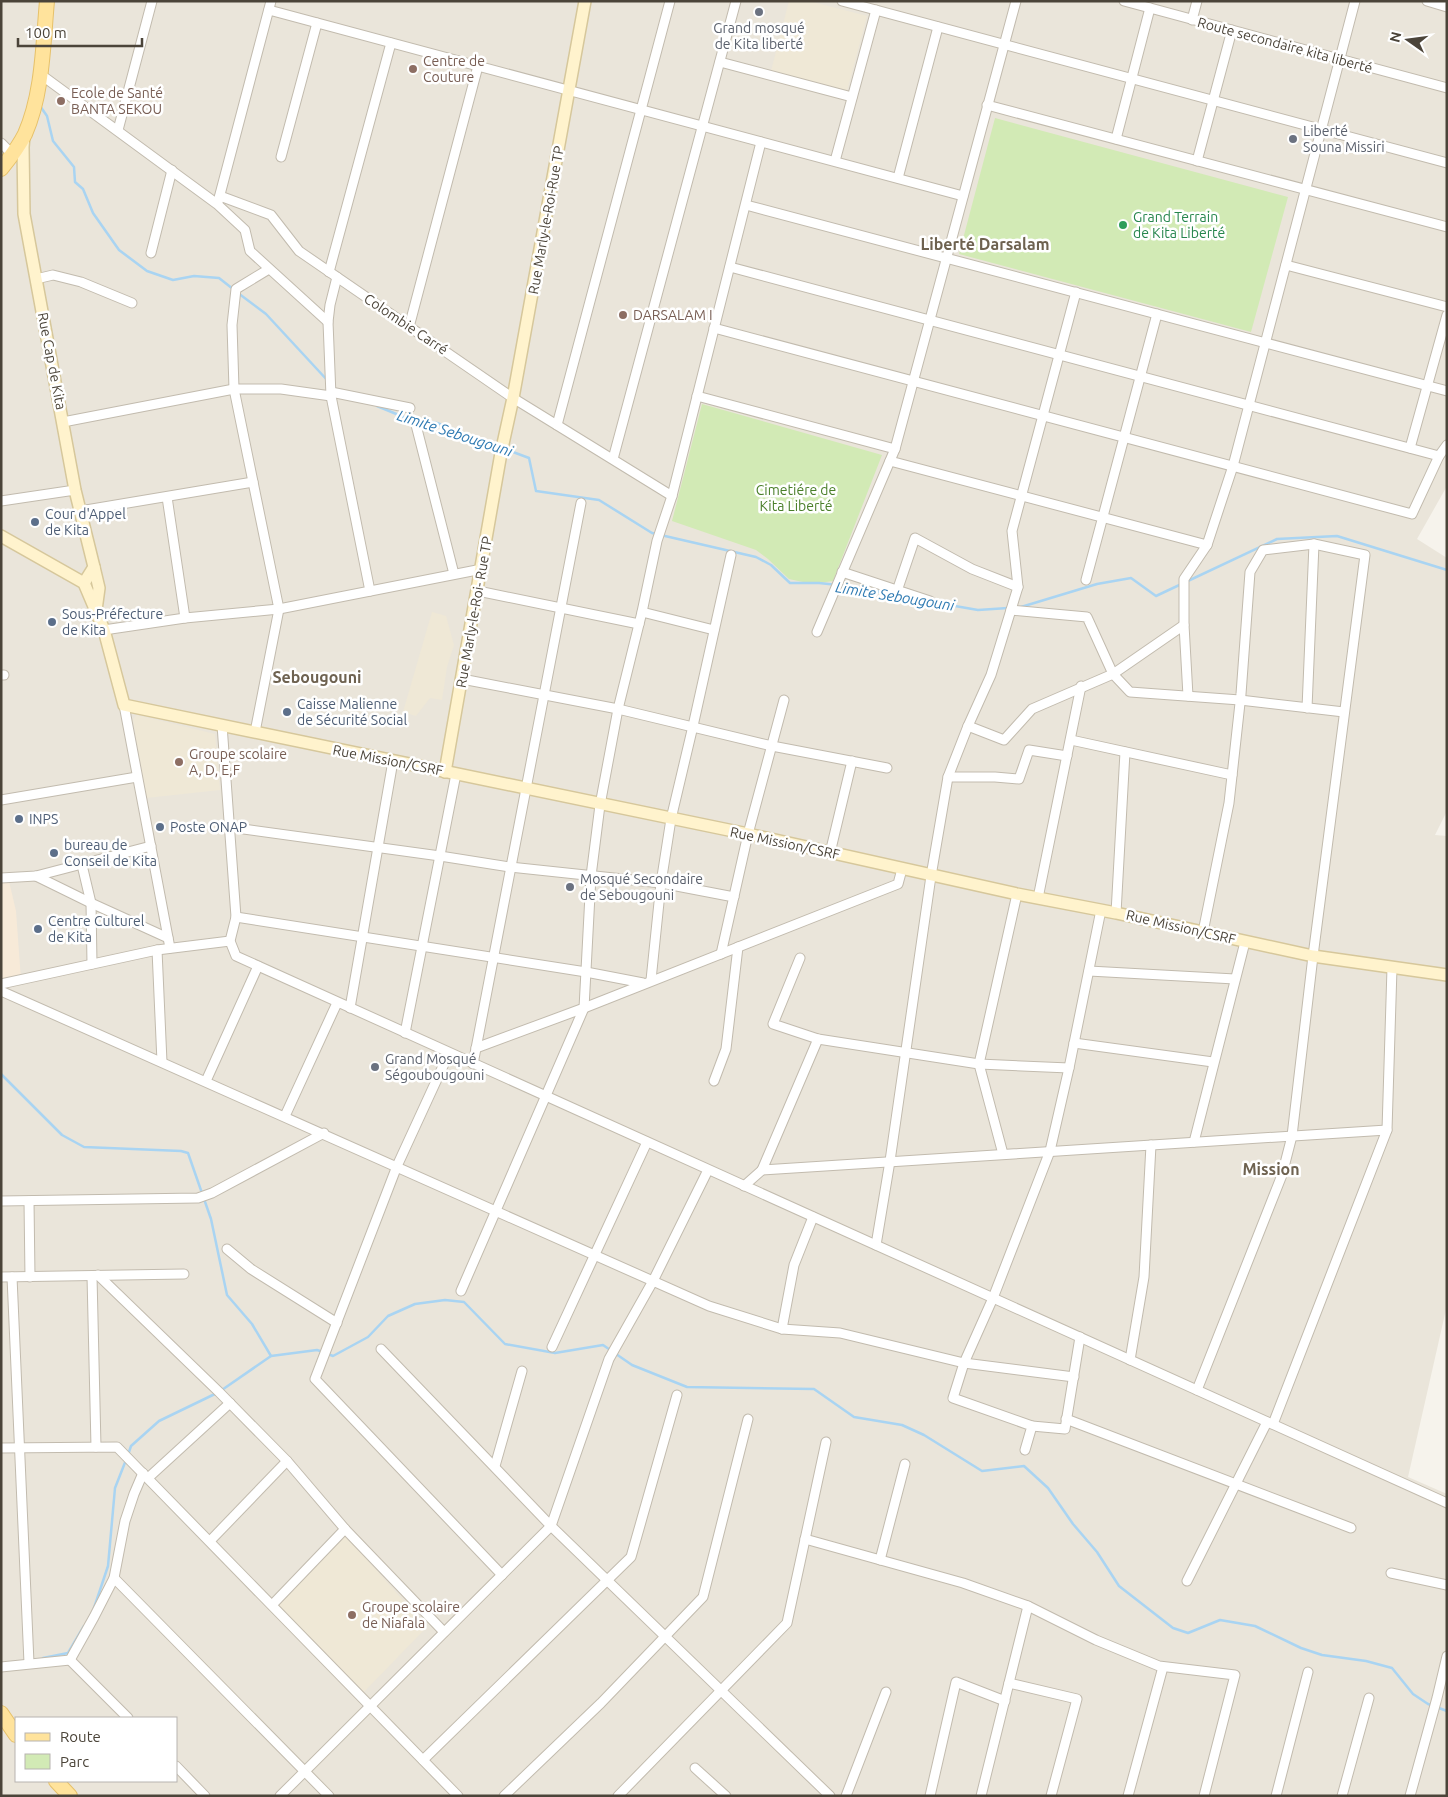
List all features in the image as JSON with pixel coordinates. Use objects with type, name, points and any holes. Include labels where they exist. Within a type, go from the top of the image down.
[{"type":"main road","points":[[1,169],[25,134],[32,114],[40,74],[48,1]]},
{"type":"main road","name":"Rue Marly-le-Roi-Rue TP","points":[[501,453],[513,398],[585,1]]},
{"type":"main road","name":"Rue Cap de Kita","points":[[25,134],[23,147],[24,214],[75,490],[99,588],[96,610]]},
{"type":"main road","name":"Rue Marly-le-Roi- Rue TP","points":[[451,773],[462,678],[501,453]]},
{"type":"main road","points":[[1,536],[84,582],[104,630],[124,705]]},
{"type":"main road","points":[[84,582],[94,567]]},
{"type":"main road","name":"Rue Mission/CSRF","points":[[124,705],[671,820],[748,834],[931,876],[1116,913],[1313,956],[1447,975]]},
{"type":"main road","points":[[1,1713],[15,1734]]},
{"type":"main road","points":[[57,1782],[70,1796]]},
{"type":"street","points":[[118,130],[152,1]]},
{"type":"street","points":[[557,425],[670,1]]},
{"type":"street","points":[[613,460],[736,1]]},
{"type":"street","points":[[842,1],[1447,163]]},
{"type":"street","points":[[817,632],[895,449],[1016,1]]},
{"type":"street","name":"Route secondaire kita liberté","points":[[1124,1],[1447,88]]},
{"type":"street","points":[[1192,20],[1197,1]]},
{"type":"street","points":[[1188,696],[1184,625],[1184,579],[1207,545],[1233,466],[1355,1]]},
{"type":"street","points":[[1427,1],[1446,5]]},
{"type":"street","points":[[218,200],[270,6],[317,23],[963,196]]},
{"type":"street","points":[[1116,139],[1150,8]]},
{"type":"street","points":[[835,161],[876,10]]},
{"type":"street","points":[[281,157],[317,23]]},
{"type":"street","points":[[898,178],[938,27]]},
{"type":"street","points":[[1197,161],[1232,30]]},
{"type":"street","points":[[370,591],[331,394],[328,322],[333,274],[392,43]]},
{"type":"street","points":[[720,62],[852,97]]},
{"type":"street","points":[[409,326],[478,66]]},
{"type":"street","points":[[40,74],[172,170],[218,200],[245,230],[250,251],[328,322]]},
{"type":"street","points":[[988,105],[1447,226]]},
{"type":"street","points":[[461,1291],[584,1008],[591,876],[600,805],[618,709],[657,541],[672,496],[762,142]]},
{"type":"street","points":[[1,144],[12,154]]},
{"type":"street","points":[[151,253],[172,170]]},
{"type":"street","name":"Colombie Carré","points":[[218,200],[271,215],[299,251],[513,398],[672,496]]},
{"type":"street","points":[[746,204],[1447,391]]},
{"type":"street","points":[[1286,265],[1447,307]]},
{"type":"street","points":[[730,267],[1439,456]]},
{"type":"street","points":[[255,732],[279,609],[234,389],[232,325],[236,289],[269,269]]},
{"type":"street","points":[[36,279],[54,275],[81,282],[132,303]]},
{"type":"street","points":[[876,1246],[931,876],[948,777],[991,675],[1018,587],[1012,531],[1076,292]]},
{"type":"street","points":[[1086,580],[1157,314]]},
{"type":"street","points":[[1410,448],[1447,315]]},
{"type":"street","points":[[714,328],[1412,514],[1439,456],[1447,445]]},
{"type":"street","points":[[63,422],[234,389],[282,388],[331,394],[410,408]]},
{"type":"street","points":[[697,396],[895,449]]},
{"type":"street","points":[[416,425],[454,574]]},
{"type":"street","points":[[890,461],[1207,545]]},
{"type":"street","points":[[80,511],[253,482]]},
{"type":"street","points":[[1,501],[75,490]]},
{"type":"street","points":[[167,497],[185,618]]},
{"type":"street","points":[[473,1064],[581,503]]},
{"type":"street","points":[[897,591],[915,538],[972,569],[1018,587]]},
{"type":"street","points":[[1307,708],[1314,544]]},
{"type":"street","points":[[1197,1390],[1282,1175],[1292,1136],[1344,712],[1366,554],[1314,544],[1263,550],[1250,572],[1240,700],[1229,803],[1203,932]]},
{"type":"street","points":[[648,982],[671,820],[731,555]]},
{"type":"street","points":[[104,630],[185,618],[279,609],[482,569]]},
{"type":"street","points":[[842,572],[930,601]]},
{"type":"street","points":[[478,592],[639,624]]},
{"type":"street","points":[[1011,610],[1087,617],[1113,674],[1130,692],[1240,700],[1344,712]]},
{"type":"street","points":[[642,612],[714,630]]},
{"type":"street","points":[[968,726],[1004,740],[1032,709],[1081,686],[1113,674],[1184,625]]},
{"type":"street","points":[[462,678],[618,709],[772,746],[887,768]]},
{"type":"street","points":[[1038,898],[1081,686]]},
{"type":"street","points":[[721,954],[748,834],[784,700]]},
{"type":"street","points":[[124,705],[170,948]]},
{"type":"street","points":[[222,725],[236,917],[230,942],[236,956],[1447,1503]]},
{"type":"street","points":[[1071,740],[1232,775]]},
{"type":"street","points":[[948,777],[1020,779],[1029,750],[1067,756]]},
{"type":"street","points":[[1116,913],[1125,752]]},
{"type":"street","points":[[830,853],[852,761]]},
{"type":"street","points":[[350,1008],[393,762]]},
{"type":"street","points":[[405,1033],[440,856],[451,773]]},
{"type":"street","points":[[1,800],[137,777]]},
{"type":"street","points":[[229,827],[510,867],[661,883],[734,897]]},
{"type":"street","points":[[1,878],[36,876],[151,846]]},
{"type":"street","points":[[82,864],[90,903],[92,964]]},
{"type":"street","points":[[476,1048],[584,1008],[898,884],[902,869]]},
{"type":"street","points":[[36,876],[168,938]]},
{"type":"street","points":[[1003,1154],[979,1064],[1017,894]]},
{"type":"street","points":[[1080,1338],[1065,1429],[1032,1426],[953,1398],[964,1363],[993,1298],[1050,1151],[1070,1068],[1101,910]]},
{"type":"street","points":[[236,917],[422,948],[648,982]]},
{"type":"street","points":[[1,984],[157,950],[230,942]]},
{"type":"street","points":[[1194,1142],[1245,942]]},
{"type":"street","points":[[714,1081],[726,1049],[738,947]]},
{"type":"street","points":[[157,950],[162,1062]]},
{"type":"street","points":[[800,958],[773,1024],[818,1039],[979,1064],[1070,1068]]},
{"type":"street","points":[[206,1081],[258,966]]},
{"type":"street","points":[[1187,1581],[1236,1484],[1270,1423],[1388,1130],[1392,968]]},
{"type":"street","points":[[1089,971],[1235,979]]},
{"type":"street","points":[[1,991],[324,1133],[708,1306],[782,1329],[840,1332],[964,1363],[1074,1377]]},
{"type":"street","points":[[285,1116],[338,1003]]},
{"type":"street","points":[[744,1186],[762,1170],[818,1039]]},
{"type":"street","points":[[1074,1043],[1213,1062]]},
{"type":"street","points":[[449,1053],[397,1166],[315,1379],[502,1575]]},
{"type":"street","points":[[762,1170],[1388,1130]]},
{"type":"street","points":[[1,1201],[198,1198],[212,1194],[324,1133]]},
{"type":"street","points":[[552,1347],[647,1142]]},
{"type":"street","points":[[1130,1360],[1144,1277],[1151,1145]]},
{"type":"street","points":[[280,1796],[551,1526],[609,1359],[653,1281],[708,1170]]},
{"type":"street","points":[[29,1201],[30,1277]]},
{"type":"street","points":[[782,1329],[794,1265],[813,1217]]},
{"type":"street","points":[[227,1249],[251,1269],[337,1323]]},
{"type":"street","points":[[1,1277],[184,1274]]},
{"type":"street","points":[[95,1275],[230,1403],[287,1461],[345,1529],[444,1632]]},
{"type":"street","points":[[95,1275],[96,1447]]},
{"type":"street","points":[[12,1277],[29,1663]]},
{"type":"street","points":[[381,1349],[551,1526],[830,1796]]},
{"type":"street","points":[[495,1466],[522,1372]]},
{"type":"street","points":[[423,1760],[631,1557],[677,1395]]},
{"type":"street","points":[[70,1660],[114,1578],[126,1521],[134,1494],[145,1476],[230,1403]]},
{"type":"street","points":[[504,1796],[601,1703],[703,1597],[748,1419]]},
{"type":"street","points":[[1066,1420],[1351,1528]]},
{"type":"street","points":[[1025,1450],[1032,1426]]},
{"type":"street","points":[[618,1796],[787,1623],[826,1442]]},
{"type":"street","points":[[1,1448],[117,1447],[458,1796]]},
{"type":"street","points":[[210,1542],[287,1461]]},
{"type":"street","points":[[880,1560],[905,1464]]},
{"type":"street","points":[[272,1605],[345,1529]]},
{"type":"street","points":[[805,1540],[963,1583],[1028,1606],[1096,1640],[1163,1667],[1235,1675],[1204,1796]]},
{"type":"street","points":[[1391,1573],[1447,1585]]},
{"type":"street","points":[[114,1578],[329,1796]]},
{"type":"street","points":[[981,1796],[1028,1606]]},
{"type":"street","points":[[1410,1796],[1447,1656]]},
{"type":"street","points":[[1,1667],[70,1660],[127,1717]]},
{"type":"street","points":[[1128,1796],[1163,1667]]},
{"type":"street","points":[[1276,1796],[1308,1672]]},
{"type":"street","points":[[930,1796],[956,1682],[1005,1701]]},
{"type":"street","points":[[1009,1684],[1077,1698],[1051,1796]]},
{"type":"street","points":[[846,1796],[886,1692]]},
{"type":"street","points":[[1342,1796],[1369,1698]]},
{"type":"street","points":[[178,1768],[206,1796]]},
{"type":"street","points":[[695,1768],[726,1796]]},
{"type":"shaded area","points":[[1,1],[1447,1],[1447,486],[1417,539],[1447,558],[1447,811],[1435,835],[1447,836],[1447,1305],[1408,1477],[1447,1494],[1447,1796],[1,1796]]},
{"type":"shaded area","points":[[789,1],[809,1],[867,16],[847,91],[771,71]]},
{"type":"shaded area","points":[[432,612],[446,616],[454,645],[447,667],[442,700],[430,698],[416,716],[403,712]]},
{"type":"shaded area","name":"Groupe scolaire A, D, E,F","points":[[137,715],[215,734],[220,790],[146,798],[133,719]]},
{"type":"shaded area","points":[[8,877],[16,911],[21,980],[1,984],[1,878]]},
{"type":"shaded area","name":"Groupe scolaire de Niafala","points":[[345,1535],[427,1627],[364,1692],[277,1604]]},
{"type":"green space","name":"Grand Terrain de Kita Liberté","points":[[995,118],[1288,197],[1251,332],[959,254]]},
{"type":"green space","name":"Cimetiére de Kita Liberté","points":[[702,404],[882,455],[833,581],[812,584],[789,579],[756,550],[672,521]]},
{"type":"waterway","name":"Limite Sebougouni","points":[[40,106],[47,116],[53,141],[74,167],[75,182],[83,189],[93,213],[119,250],[147,271],[173,280],[194,276],[219,278],[233,289]]},
{"type":"waterway","name":"Limite Sebougouni","points":[[238,293],[266,314],[328,381]]},
{"type":"waterway","name":"Limite Sebougouni","points":[[377,406],[406,418],[437,423],[500,447]]},
{"type":"waterway","name":"Limite Sebougouni","points":[[505,449],[529,458],[536,491],[599,500],[652,533],[756,557],[771,565],[790,583],[819,583],[857,587],[907,598]]},
{"type":"waterway","name":"Limite Sebougouni","points":[[1021,607],[1097,584],[1131,578],[1156,596],[1277,539],[1337,536],[1447,570]]},
{"type":"waterway","name":"Limite Sebougouni","points":[[932,602],[978,610],[1008,608]]},
{"type":"waterway","points":[[1,1074],[62,1135],[84,1147],[181,1151],[188,1153],[211,1219],[227,1295],[252,1324],[271,1356]]},
{"type":"waterway","points":[[328,1354],[333,1356],[368,1337],[388,1316],[415,1304],[445,1300],[464,1302],[505,1344],[555,1353],[603,1345],[632,1365],[687,1387],[814,1389],[854,1417],[902,1425],[924,1435],[982,1471],[1024,1466],[1048,1488],[1073,1524],[1097,1552],[1119,1586],[1173,1628],[1188,1633],[1220,1620],[1255,1626],[1301,1648],[1322,1655],[1366,1661],[1392,1668],[1413,1694],[1428,1704],[1447,1711]]},
{"type":"waterway","points":[[128,1455],[131,1446],[159,1421],[219,1392],[271,1356],[317,1350],[323,1352]]},
{"type":"waterway","points":[[94,1608],[108,1566],[115,1488],[126,1460]]},
{"type":"waterway","points":[[43,1658],[68,1653],[84,1626]]},
{"type":"place","name":"Grand mosqué de Kita liberté","points":[[759,12]]},
{"type":"place","name":"Centre de Couture","points":[[413,69]]},
{"type":"place","name":"Ecole de Santé BANTA SEKOU","points":[[61,101]]},
{"type":"place","name":"Liberté Souna Missiri","points":[[1293,139]]},
{"type":"place","name":"Grand Terrain de Kita Liberté","points":[[1123,225]]},
{"type":"place","name":"DARSALAM I","points":[[623,315]]},
{"type":"place","name":"Cour d'Appel de Kita","points":[[35,522]]},
{"type":"place","name":"Sous-Préfecture de Kita","points":[[52,622]]},
{"type":"place","name":"Caisse Malienne de Sécurité Social","points":[[287,712]]},
{"type":"place","name":"Groupe scolaire A, D, E,F","points":[[179,762]]},
{"type":"place","name":"INPS","points":[[19,819]]},
{"type":"place","name":"Poste ONAP","points":[[160,827]]},
{"type":"place","name":"bureau de Conseil de Kita","points":[[54,853]]},
{"type":"place","name":"Mosqué Secondaire de Sebougouni","points":[[570,887]]},
{"type":"place","name":"Centre Culturel de Kita","points":[[38,929]]},
{"type":"place","name":"Grand Mosqué Ségoubougouni","points":[[375,1067]]},
{"type":"place","name":"Groupe scolaire de Niafala","points":[[352,1615]]},
{"type":"district","name":"Liberté Darsalam","points":[[985,244]]},
{"type":"district","name":"Sebougouni","points":[[317,677]]},
{"type":"district","name":"Mission","points":[[1271,1169]]}]
